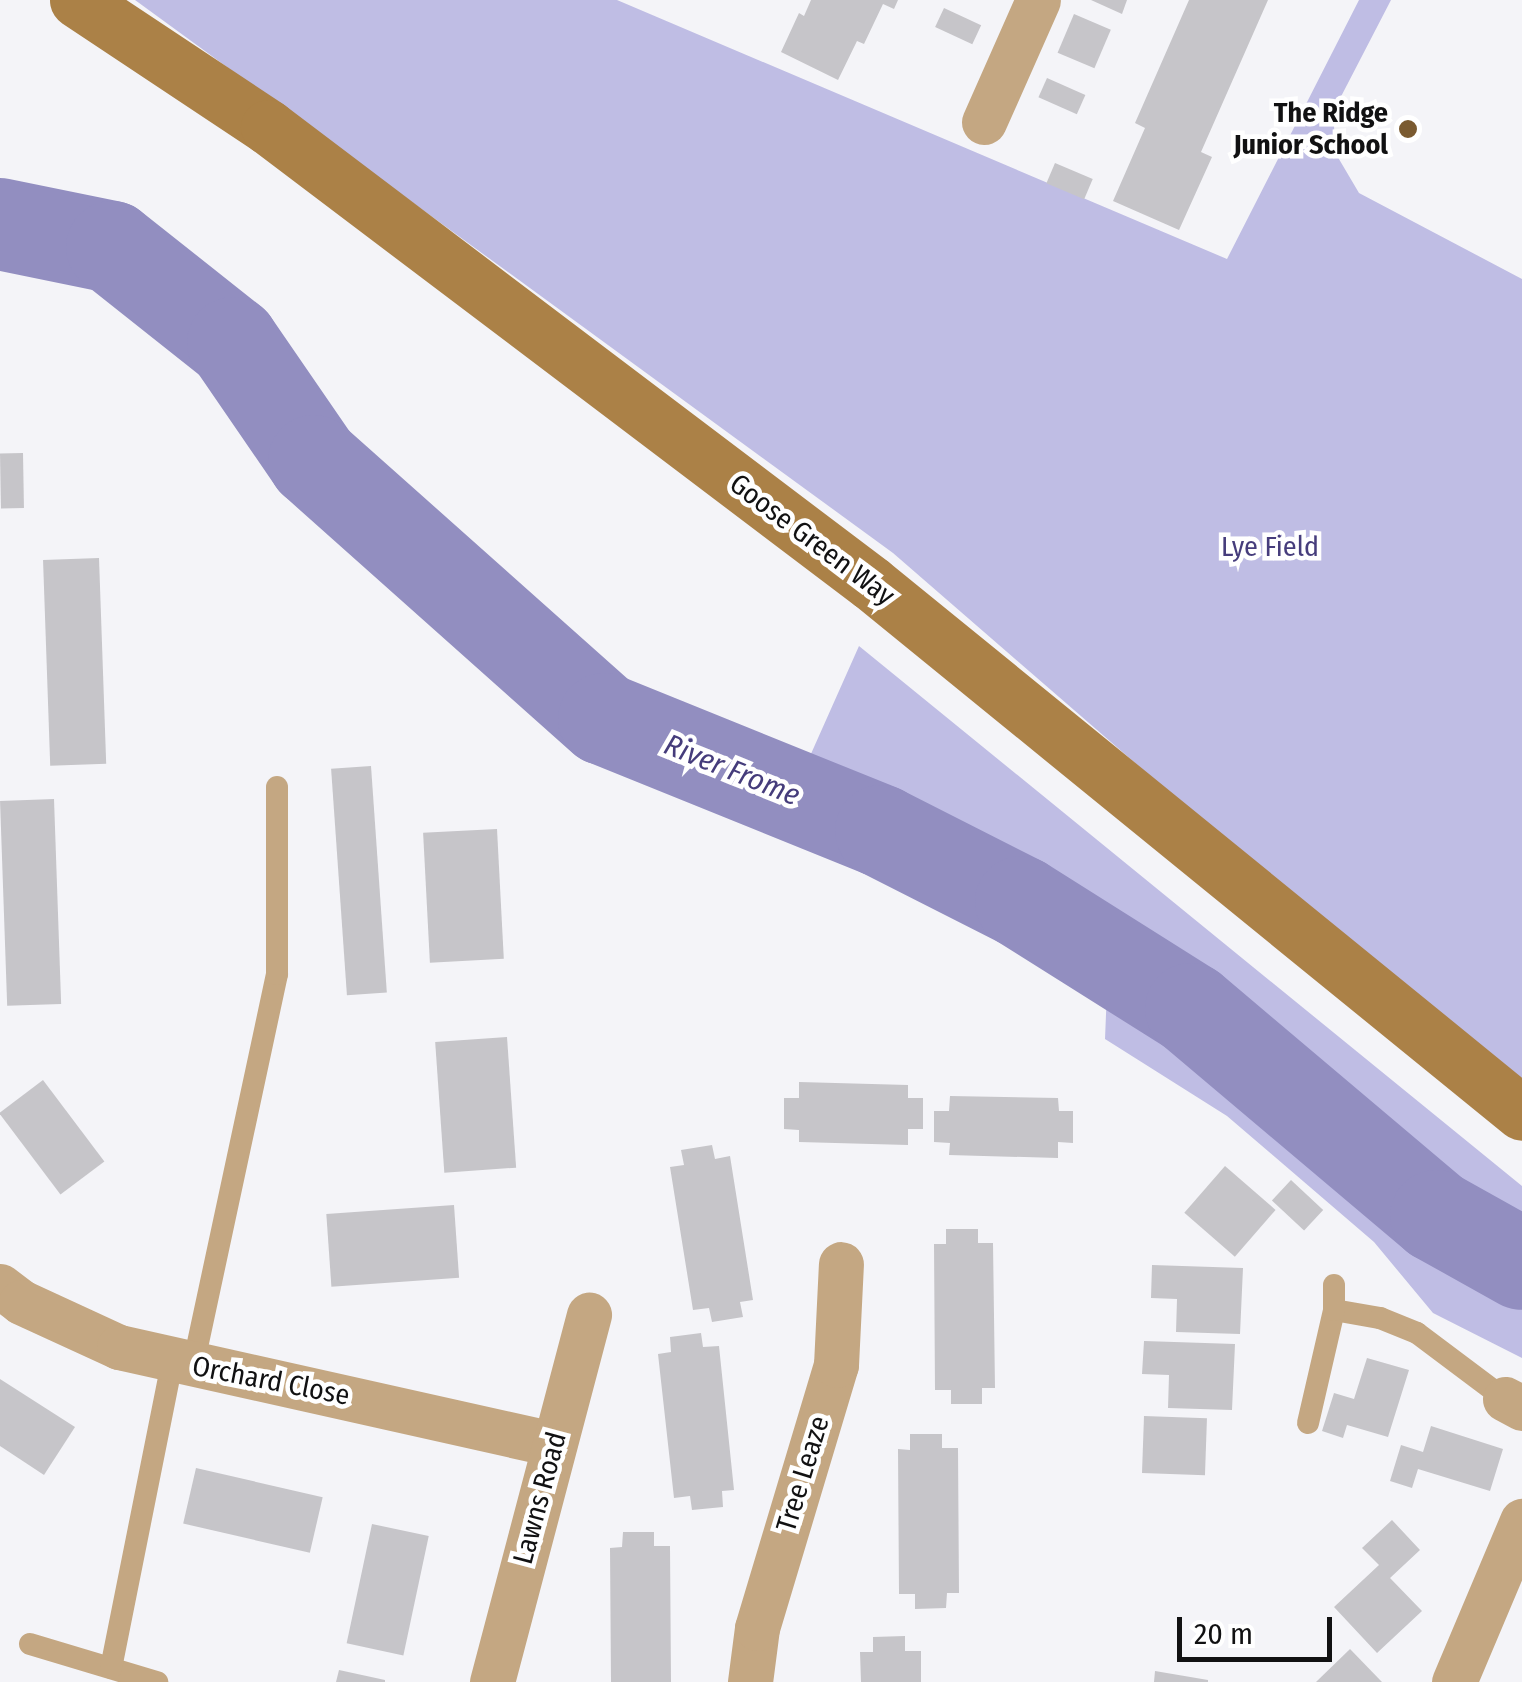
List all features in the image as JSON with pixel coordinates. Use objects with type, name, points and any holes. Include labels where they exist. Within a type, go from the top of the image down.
[{"type":"main road","name":"Goose Green Way","points":[[77,0],[268,128],[871,583],[1522,1113]]},
{"type":"street","points":[[984,122],[1038,0]]},
{"type":"street","name":"Tree Leaze","points":[[750,1682],[757,1628],[836,1365],[841,1264]]},
{"type":"street","name":"Orchard Close","points":[[0,1286],[21,1302],[119,1347],[182,1364],[335,1392],[554,1444]]},
{"type":"street","name":"Lawns Road","points":[[492,1682],[589,1315]]},
{"type":"street","points":[[1454,1682],[1522,1520]]},
{"type":"lane","points":[[111,1668],[277,974],[277,787]]},
{"type":"lane","points":[[1308,1423],[1334,1310],[1334,1285]]},
{"type":"lane","points":[[1334,1310],[1380,1318],[1417,1333],[1513,1404]]},
{"type":"lane","points":[[30,1644],[157,1682]]},
{"type":"green space","name":"Lye Field","points":[[135,0],[617,0],[1227,259],[1359,0],[1391,0],[1333,112],[1336,154],[1359,193],[1522,279],[1522,1081],[1149,775],[893,553]]},
{"type":"green space","points":[[859,646],[1522,1186],[1522,1358],[1433,1313],[1374,1242],[1227,1116],[1105,1039],[1109,941],[936,836],[802,774]]},
{"type":"building","points":[[811,0],[898,0],[894,9],[883,4],[864,44],[857,41],[838,80],[781,52],[799,13],[804,16]]},
{"type":"building","points":[[1091,0],[1127,0],[1122,14]]},
{"type":"building","points":[[1189,0],[1268,0],[1201,152],[1212,157],[1179,230],[1113,201],[1145,128],[1135,123]]},
{"type":"building","points":[[944,8],[981,25],[972,44],[935,27]]},
{"type":"building","points":[[1074,14],[1111,30],[1094,68],[1058,53]]},
{"type":"building","points":[[1047,78],[1085,95],[1077,114],[1038,97]]},
{"type":"building","points":[[1055,163],[1093,179],[1084,199],[1046,183]]},
{"type":"building","points":[[0,453],[23,453],[24,508],[1,508]]},
{"type":"building","points":[[99,558],[106,764],[50,766],[43,560]]},
{"type":"building","points":[[371,766],[387,992],[347,995],[331,769]]},
{"type":"building","points":[[54,799],[61,1004],[7,1006],[0,801]]},
{"type":"building","points":[[497,829],[504,959],[430,963],[423,833]]},
{"type":"building","points":[[507,1037],[516,1168],[444,1173],[435,1042]]},
{"type":"building","points":[[43,1080],[104,1161],[60,1195],[0,1114]]},
{"type":"building","points":[[799,1082],[908,1085],[908,1098],[923,1098],[923,1129],[908,1129],[908,1145],[799,1142],[799,1130],[784,1129],[784,1098],[799,1098]]},
{"type":"building","points":[[950,1096],[1058,1098],[1059,1111],[1073,1111],[1073,1143],[1058,1142],[1058,1158],[949,1155],[950,1143],[934,1142],[934,1111],[949,1111]]},
{"type":"building","points":[[712,1145],[715,1159],[730,1156],[753,1300],[740,1302],[743,1317],[712,1322],[709,1308],[693,1310],[670,1167],[684,1165],[681,1150]]},
{"type":"building","points":[[1225,1166],[1276,1210],[1235,1257],[1184,1213]]},
{"type":"building","points":[[1291,1180],[1323,1210],[1304,1230],[1272,1200]]},
{"type":"building","points":[[454,1205],[459,1278],[331,1287],[326,1214]]},
{"type":"building","points":[[946,1229],[978,1229],[978,1243],[993,1243],[995,1388],[982,1388],[982,1404],[951,1404],[951,1390],[935,1390],[934,1244],[946,1244]]},
{"type":"building","points":[[1152,1265],[1243,1268],[1240,1334],[1176,1332],[1177,1299],[1151,1298]]},
{"type":"building","points":[[701,1333],[703,1347],[719,1346],[734,1490],[722,1491],[723,1507],[692,1510],[690,1496],[674,1498],[658,1354],[671,1352],[670,1337]]},
{"type":"building","points":[[1144,1341],[1235,1344],[1232,1410],[1168,1408],[1169,1375],[1142,1374]]},
{"type":"building","points":[[1367,1358],[1409,1370],[1388,1437],[1347,1425],[1343,1438],[1322,1431],[1334,1393],[1354,1399]]},
{"type":"building","points":[[0,1379],[75,1427],[44,1475],[0,1446]]},
{"type":"building","points":[[1144,1416],[1207,1418],[1205,1475],[1142,1473]]},
{"type":"building","points":[[1431,1426],[1503,1449],[1490,1491],[1418,1469],[1412,1488],[1390,1481],[1401,1445],[1423,1452]]},
{"type":"building","points":[[910,1434],[942,1434],[942,1448],[958,1448],[959,1593],[947,1593],[946,1608],[915,1609],[915,1594],[899,1594],[898,1449],[910,1450]]},
{"type":"building","points":[[196,1468],[323,1497],[310,1553],[183,1524]]},
{"type":"building","points":[[1392,1520],[1420,1550],[1390,1578],[1422,1611],[1377,1653],[1334,1607],[1379,1565],[1362,1548]]},
{"type":"building","points":[[372,1524],[429,1536],[403,1655],[347,1643]]},
{"type":"building","points":[[623,1532],[654,1532],[654,1546],[670,1546],[671,1682],[611,1682],[610,1548],[622,1547]]},
{"type":"building","points":[[905,1636],[905,1651],[921,1651],[921,1682],[861,1682],[860,1652],[873,1652],[873,1637]]},
{"type":"building","points":[[1350,1649],[1382,1682],[1316,1682]]},
{"type":"building","points":[[339,1670],[385,1680],[385,1682],[336,1682]]},
{"type":"building","points":[[1155,1671],[1208,1680],[1208,1682],[1154,1682]]},
{"type":"waterway","name":"River Frome","points":[[0,224],[112,247],[233,343],[314,461],[604,719],[881,831],[1021,902],[1191,1009],[1436,1216],[1522,1264]]},
{"type":"place","name":"The Ridge Junior School","points":[[1408,129]]}]
